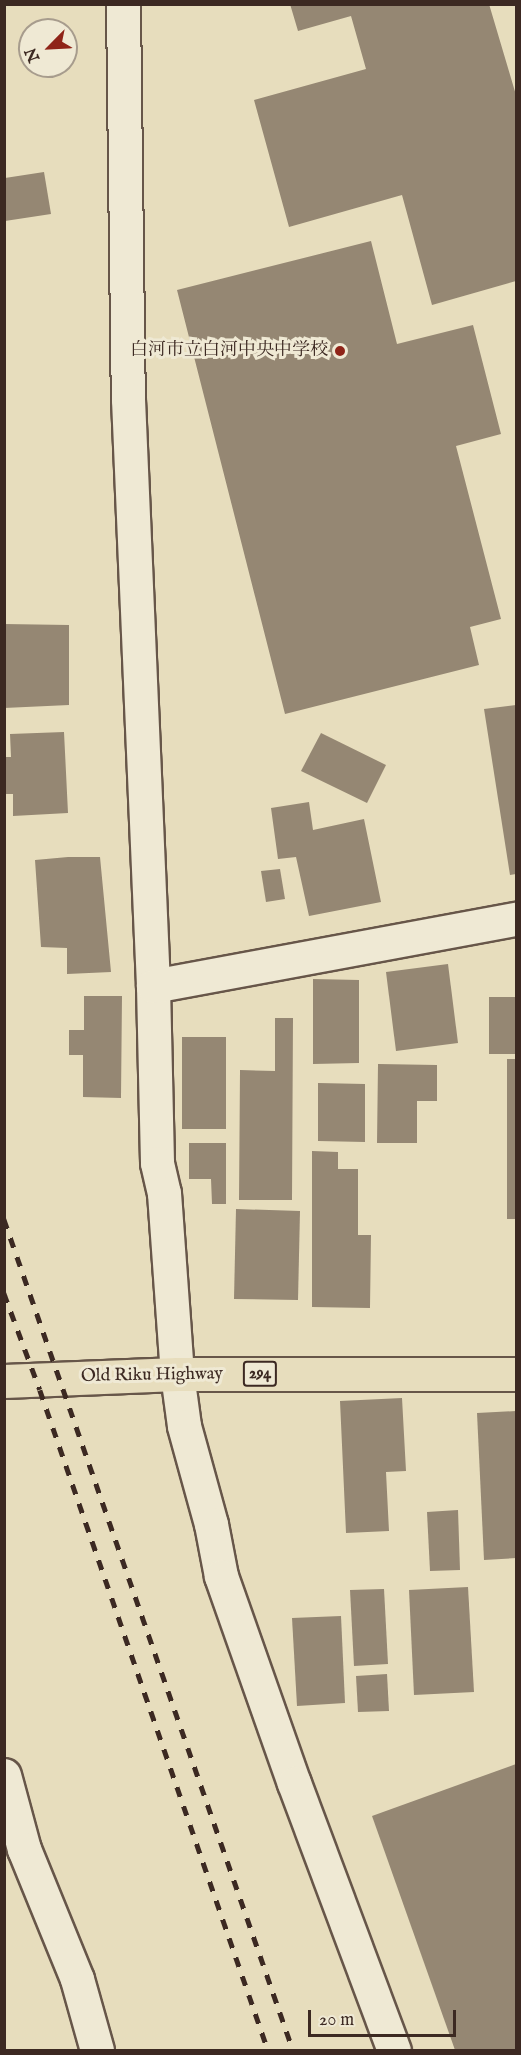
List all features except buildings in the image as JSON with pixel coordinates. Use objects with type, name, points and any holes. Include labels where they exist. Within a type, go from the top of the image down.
[{"type":"highway","name":"Old Riku Highway","points":[[4,1381],[177,1374],[516,1374]]},
{"type":"street","points":[[123,4],[128,399],[153,986],[157,1163],[164,1193],[177,1374],[184,1426],[211,1524],[221,1576],[294,1783],[394,2050]]},
{"type":"street","points":[[153,986],[516,919]]},
{"type":"street","points":[[4,1775],[14,1850],[77,1979],[97,2050]]},
{"type":"railway","points":[[4,1219],[293,2050]]},
{"type":"railway","points":[[4,1293],[40,1390],[268,2050]]},
{"type":"place","name":"白河市立白河中央中学校","points":[[340,351]]}]
